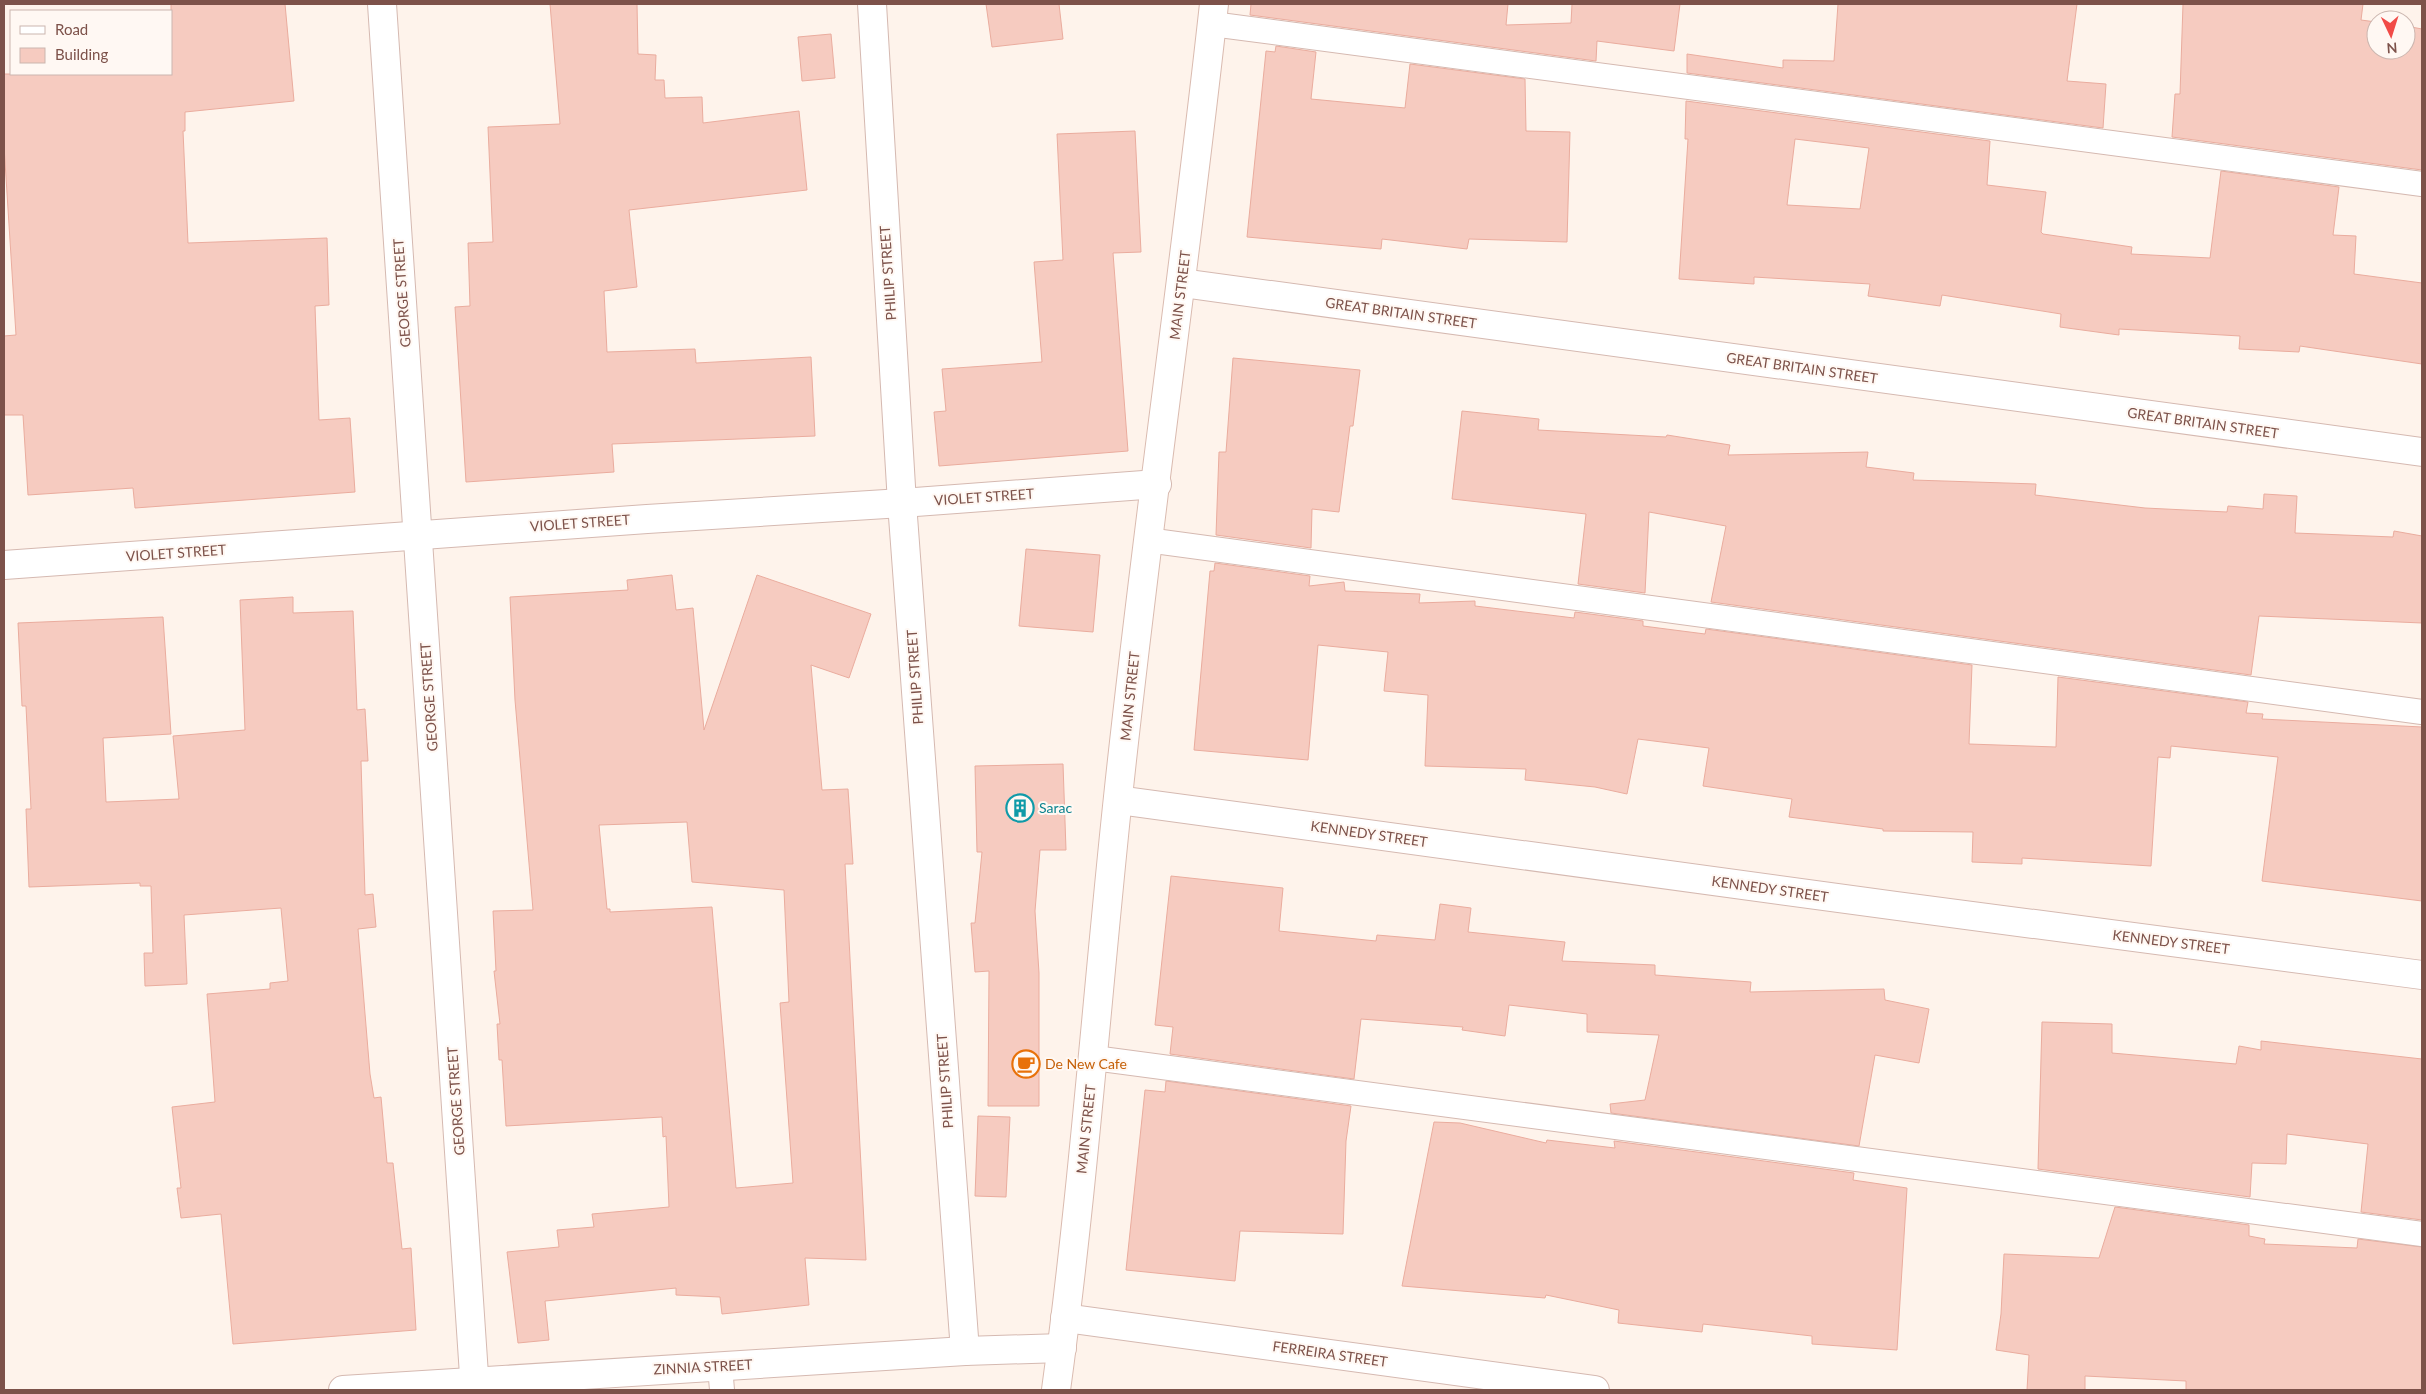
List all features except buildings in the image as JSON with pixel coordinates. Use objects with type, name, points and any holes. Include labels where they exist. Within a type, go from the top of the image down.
[{"type":"street","name":"GEORGE STREET","points":[[382,4],[419,535],[474,1385]]},
{"type":"street","name":"PHILIP STREET","points":[[872,4],[902,503],[965,1351]]},
{"type":"street","name":"MAIN STREET","points":[[1056,1390],[1094,1058],[1118,800],[1147,540],[1182,282],[1213,14]]},
{"type":"street","name":"GREAT BRITAIN STREET","points":[[1182,282],[2422,452]]},
{"type":"street","name":"VIOLET STREET","points":[[4,565],[1156,484]]},
{"type":"street","name":"KENNEDY STREET","points":[[1118,800],[2422,975]]},
{"type":"street","name":"FERREIRA STREET","points":[[1065,1318],[1594,1390]]},
{"type":"street","name":"ZINNIA STREET","points":[[343,1390],[721,1378],[965,1351],[1062,1348]]},
{"type":"lane","points":[[1213,14],[2422,184]]},
{"type":"lane","points":[[1147,540],[2422,712]]},
{"type":"lane","points":[[1094,1058],[2422,1234]]},
{"type":"place","name":"Sarac","points":[[1020,808]]},
{"type":"place","name":"De New Cafe","points":[[1026,1064]]}]
